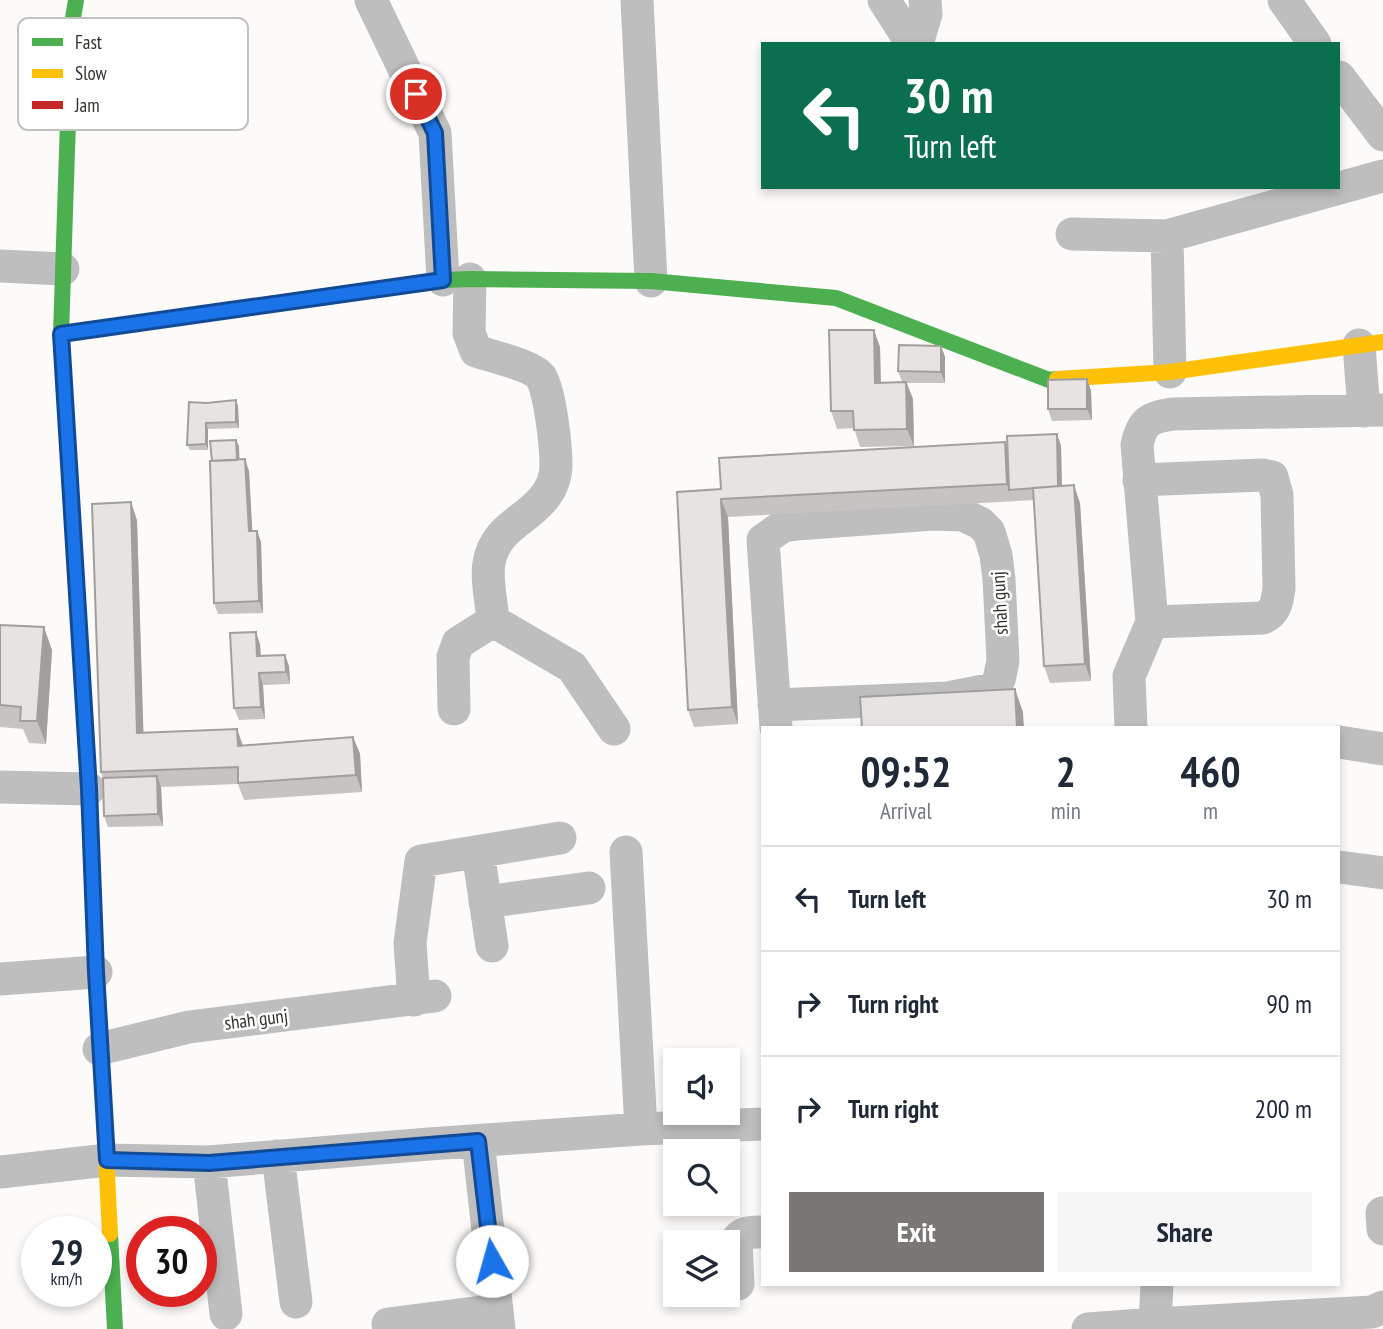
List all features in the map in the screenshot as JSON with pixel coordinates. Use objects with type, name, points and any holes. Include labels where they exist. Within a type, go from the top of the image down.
[{"type":"street","points":[[73,18],[76,0]]},
{"type":"street","points":[[371,0],[435,133],[456,279],[476,351],[526,367],[540,375],[549,396],[556,466],[553,484],[542,500],[506,529],[492,554],[489,563],[493,621]]},
{"type":"street","points":[[636,0],[651,281]]},
{"type":"street","points":[[884,0],[914,42]]},
{"type":"street","points":[[916,42],[926,14],[925,0]]},
{"type":"street","points":[[1284,0],[1314,42]]},
{"type":"street","points":[[1340,78],[1383,135]]},
{"type":"street","points":[[68,130],[61,334],[89,789],[99,1049],[115,1329]]},
{"type":"street","points":[[1340,188],[1383,176]]},
{"type":"street","points":[[1072,234],[1167,236],[1336,189]]},
{"type":"street","points":[[1167,236],[1170,373]]},
{"type":"street","points":[[0,266],[63,269]]},
{"type":"street","points":[[61,334],[456,279],[651,281],[836,298],[1049,380],[1170,373],[1371,343],[1373,411],[1172,414],[1151,418],[1140,429],[1137,445],[1139,480],[1152,622],[1129,676],[1131,726]]},
{"type":"street","points":[[1139,480],[1262,475],[1272,477],[1277,495],[1279,588],[1272,614],[1263,618],[1152,622]]},
{"type":"street","name":"shah gunj","points":[[933,514],[963,515],[981,523],[989,532],[999,579],[1003,661],[999,680],[993,689],[948,698],[775,717],[763,540],[783,526],[797,524],[933,514]]},
{"type":"street","points":[[454,709],[453,657],[458,643],[493,621]]},
{"type":"street","points":[[493,621],[572,667],[614,729]]},
{"type":"street","points":[[1340,742],[1383,749]]},
{"type":"street","points":[[0,787],[89,789]]},
{"type":"street","name":"shah gunj","points":[[99,1049],[189,1027],[424,998],[410,943],[421,861],[560,838]]},
{"type":"street","points":[[478,852],[492,946]]},
{"type":"street","points":[[626,852],[641,1129]]},
{"type":"street","points":[[1340,867],[1383,873]]},
{"type":"street","points":[[485,902],[589,888]]},
{"type":"street","points":[[0,979],[96,972]]},
{"type":"street","points":[[0,1171],[107,1160],[209,1163],[641,1129],[761,1124]]},
{"type":"street","points":[[388,1324],[498,1319],[478,1141]]},
{"type":"street","points":[[278,1156],[296,1302]]},
{"type":"street","points":[[209,1163],[226,1314]]},
{"type":"street","points":[[740,1237],[751,1232],[761,1232]]},
{"type":"street","points":[[1155,1326],[1157,1286]]},
{"type":"street","points":[[1088,1329],[1155,1326],[1335,1299],[1372,1312],[1383,1307]]},
{"type":"building","points":[[829,330],[874,330],[875,383],[906,382],[907,429],[854,430],[853,411],[831,411]]},
{"type":"building","points":[[899,345],[941,346],[941,372],[898,371]]},
{"type":"building","points":[[1087,379],[1087,409],[1048,409],[1048,380]]},
{"type":"building","points":[[236,400],[236,422],[206,423],[206,444],[187,445],[189,402]]},
{"type":"building","points":[[1057,434],[1058,486],[1009,490],[1007,436]]},
{"type":"building","points":[[236,440],[237,460],[212,461],[210,441]]},
{"type":"building","points":[[1005,442],[1007,484],[721,499],[732,707],[688,710],[677,492],[721,489],[719,458]]},
{"type":"building","points":[[245,459],[249,531],[257,531],[259,601],[214,603],[210,461]]},
{"type":"building","points":[[1074,485],[1085,664],[1044,666],[1033,488]]},
{"type":"building","points":[[131,502],[137,733],[237,729],[238,746],[353,737],[356,775],[238,783],[238,767],[101,772],[92,504]]},
{"type":"building","points":[[0,625],[44,627],[37,721],[20,721],[21,707],[0,705]]},
{"type":"building","points":[[256,632],[257,656],[285,655],[286,672],[259,673],[261,707],[234,708],[230,633]]},
{"type":"building","points":[[1015,689],[1017,726],[862,726],[860,697]]},
{"type":"building","points":[[157,776],[158,814],[104,816],[103,778]]},
{"type":"traffic: fast","points":[[73,18],[76,0]]},
{"type":"traffic: fast","points":[[68,130],[61,334],[89,789],[95,937]]},
{"type":"traffic: fast","points":[[334,295],[443,280],[470,279],[651,281],[836,298],[1049,380],[1057,379]]},
{"type":"traffic: fast","points":[[112,1272],[115,1329]]},
{"type":"traffic: slow","points":[[1057,379],[1170,372],[1383,342]]},
{"type":"traffic: slow","points":[[95,937],[109,1216]]},
{"type":"traffic: jam","points":[[61,334],[334,295]]},
{"type":"route","points":[[416,94],[435,133],[443,280],[61,334],[89,789],[101,1076],[107,1160],[209,1163],[478,1141],[492,1261]]}]
